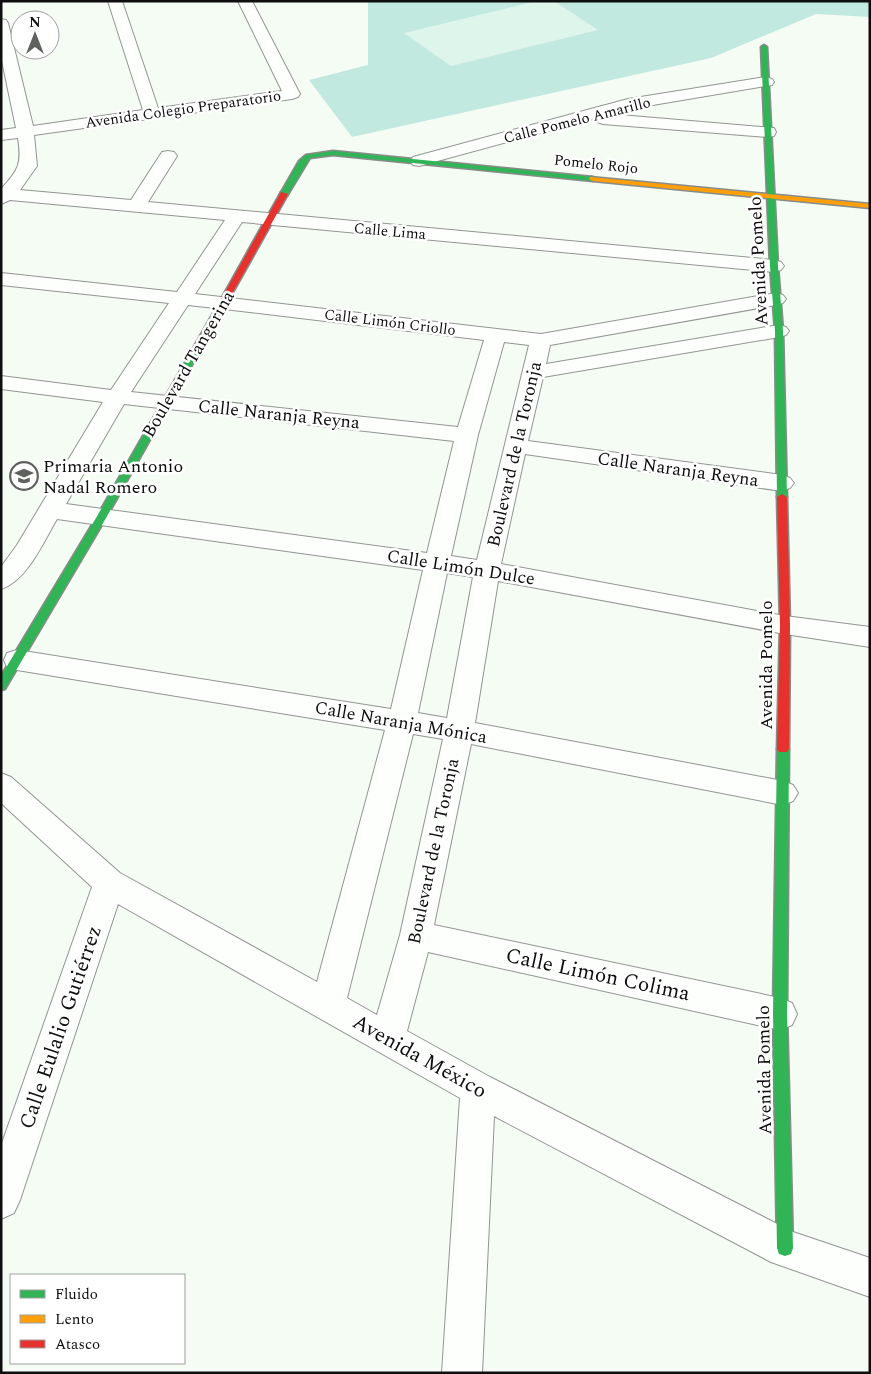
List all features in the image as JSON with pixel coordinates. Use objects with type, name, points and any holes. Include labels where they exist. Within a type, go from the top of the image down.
[{"type":"street","points":[[115,1],[152,114]]},
{"type":"street","name":"Avenida Colegio Preparatorio","points":[[1,135],[292,94],[245,1]]},
{"type":"street","points":[[1,23],[26,131],[29,165],[3,197]]},
{"type":"street","name":"Avenida Pomelo","points":[[764,47],[774,266],[779,331],[785,625],[780,1014],[785,1248]]},
{"type":"street","name":"Calle Pomelo Amarillo","points":[[419,161],[584,118],[628,104],[766,82]]},
{"type":"street","points":[[584,118],[768,132]]},
{"type":"street","name":"Pomelo Rojo","points":[[320,154],[419,161],[870,206]]},
{"type":"street","name":"Boulevard Tangerina","points":[[1,686],[102,518],[166,401],[224,303],[303,161],[308,156],[320,154]]},
{"type":"street","points":[[136,206],[168,156]]},
{"type":"street","name":"Calle Lima","points":[[3,197],[136,206],[236,217],[774,266]]},
{"type":"street","name":"Boulevard Tangerina","points":[[1,580],[10,573],[26,551],[117,397],[236,217]]},
{"type":"street","name":"Calle Limón Criollo","points":[[1,279],[542,340],[776,298]]},
{"type":"street","points":[[534,372],[779,331]]},
{"type":"street","points":[[328,1005],[402,721],[437,562],[468,435],[496,334]]},
{"type":"street","name":"Boulevard de la Toronja","points":[[388,1038],[416,935],[459,731],[487,570],[515,446],[542,340]]},
{"type":"street","name":"Calle Naranja Reyna","points":[[1,382],[117,397],[468,435]]},
{"type":"street","name":"Calle Naranja Reyna","points":[[515,446],[782,483]]},
{"type":"street","name":"Calle Limón Dulce","points":[[50,510],[437,562],[785,625],[870,638]]},
{"type":"street","name":"Calle Naranja Mónica","points":[[17,660],[402,721],[783,793]]},
{"type":"street","name":"Avenida México","points":[[1,785],[109,883],[478,1089],[785,1248],[870,1278]]},
{"type":"street","name":"Calle Eulalio Gutiérrez","points":[[1,1200],[109,883]]},
{"type":"street","name":"Calle Limón Colima","points":[[416,935],[780,1014]]},
{"type":"street","points":[[462,1373],[478,1089]]},
{"type":"shaded area","points":[[368,1],[870,1],[870,17],[816,14],[711,58],[352,137],[309,80],[368,65]]},
{"type":"green space","points":[[537,1],[554,1],[598,30],[451,66],[404,33]]},
{"type":"traffic: fast","points":[[764,47],[774,266],[779,331],[782,497]]},
{"type":"traffic: fast","points":[[284,194],[303,161],[308,156],[333,153],[593,179]]},
{"type":"traffic: fast","points":[[1,686],[101,518],[219,310]]},
{"type":"traffic: fast","points":[[783,749],[780,1014],[785,1248]]},
{"type":"traffic: slow","points":[[593,179],[870,206]]},
{"type":"traffic: jam","points":[[219,310],[284,194]]},
{"type":"traffic: jam","points":[[782,497],[785,625],[783,749]]},
{"type":"place","name":"Primaria Antonio Nadal Romero","points":[[24,476]]}]
